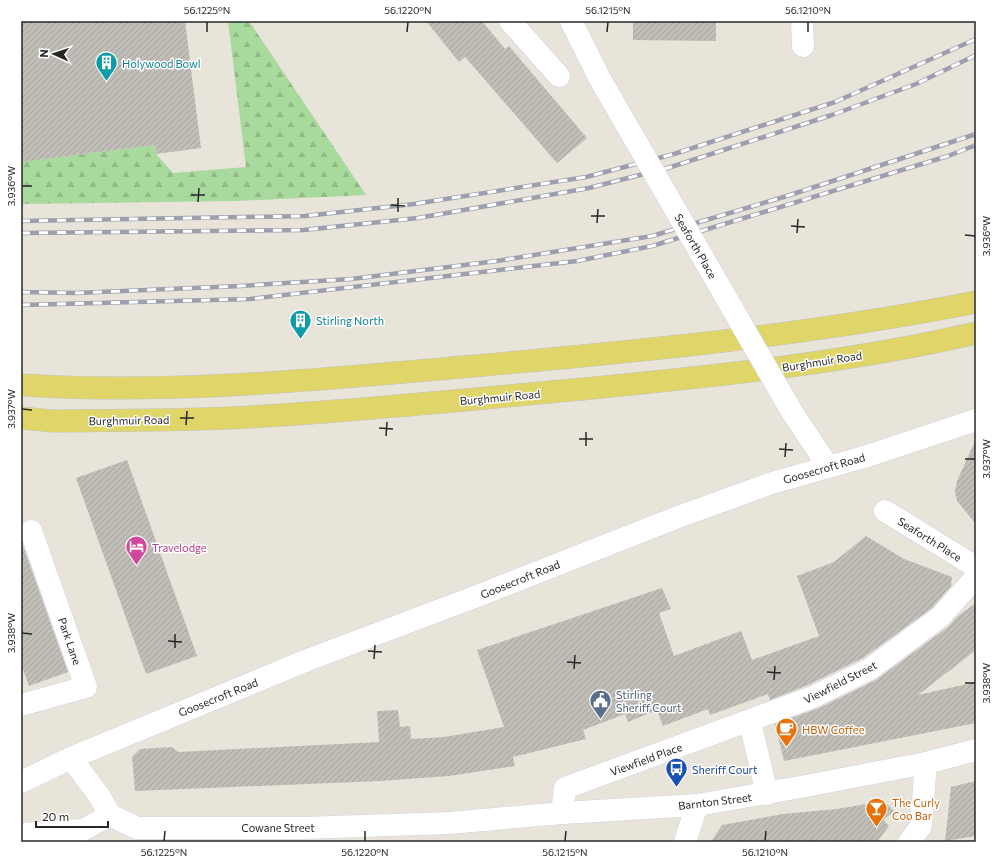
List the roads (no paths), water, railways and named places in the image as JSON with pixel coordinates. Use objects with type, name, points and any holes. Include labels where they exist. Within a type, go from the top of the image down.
[{"type":"main road","points":[[21,385],[80,389],[220,385],[376,374],[653,350],[908,316],[976,302]]},
{"type":"main road","name":"Burghmuir Road","points":[[21,418],[53,421],[247,417],[414,405],[661,381],[796,366],[944,341],[976,334]]},
{"type":"street","points":[[510,21],[559,76]]},
{"type":"street","name":"Seaforth Place","points":[[571,21],[600,79],[792,412],[828,466]]},
{"type":"street","points":[[802,21],[803,46]]},
{"type":"street","name":"Goosecroft Road","points":[[71,758],[305,661],[472,598],[678,517],[772,484],[828,466],[864,457],[976,420]]},
{"type":"street","name":"Seaforth Place","points":[[885,511],[976,567]]},
{"type":"street","name":"Park Lane","points":[[21,704],[86,687],[31,531]]},
{"type":"street","name":"Viewfield Street","points":[[750,722],[813,697],[870,669],[940,617],[976,577]]},
{"type":"street","points":[[750,722],[767,794]]},
{"type":"street","name":"Viewfield Place","points":[[562,813],[565,788],[750,722]]},
{"type":"street","name":"Barnton Street","points":[[450,823],[562,813],[697,805],[767,794],[926,763],[976,750]]},
{"type":"street","points":[[21,782],[71,758],[100,797],[110,815],[83,830],[21,834]]},
{"type":"street","points":[[909,842],[921,826],[926,763]]},
{"type":"street","points":[[685,842],[697,805]]},
{"type":"street","name":"Cowane Street","points":[[110,815],[137,828],[296,835],[450,823]]},
{"type":"railway","points":[[21,221],[305,216],[414,204],[586,177],[674,154],[835,102],[976,39]]},
{"type":"railway","points":[[21,233],[304,230],[418,218],[589,188],[671,167],[832,115],[916,84],[976,55]]},
{"type":"railway","points":[[21,292],[76,293],[240,286],[351,279],[497,261],[652,236],[787,196],[976,134]]},
{"type":"railway","points":[[21,305],[250,299],[577,261],[652,246],[948,156],[976,145]]},
{"type":"place","name":"Holywood Bowl","points":[[107,82]]},
{"type":"place","name":"Stirling North","points":[[301,340]]},
{"type":"place","name":"Travelodge","points":[[137,566]]},
{"type":"place","name":"Stirling Sheriff Court","points":[[601,720]]},
{"type":"place","name":"HBW Coffee","points":[[787,748]]},
{"type":"place","name":"Sheriff Court","points":[[677,788]]},
{"type":"place","name":"The Curly Coo Bar","points":[[877,828]]}]
